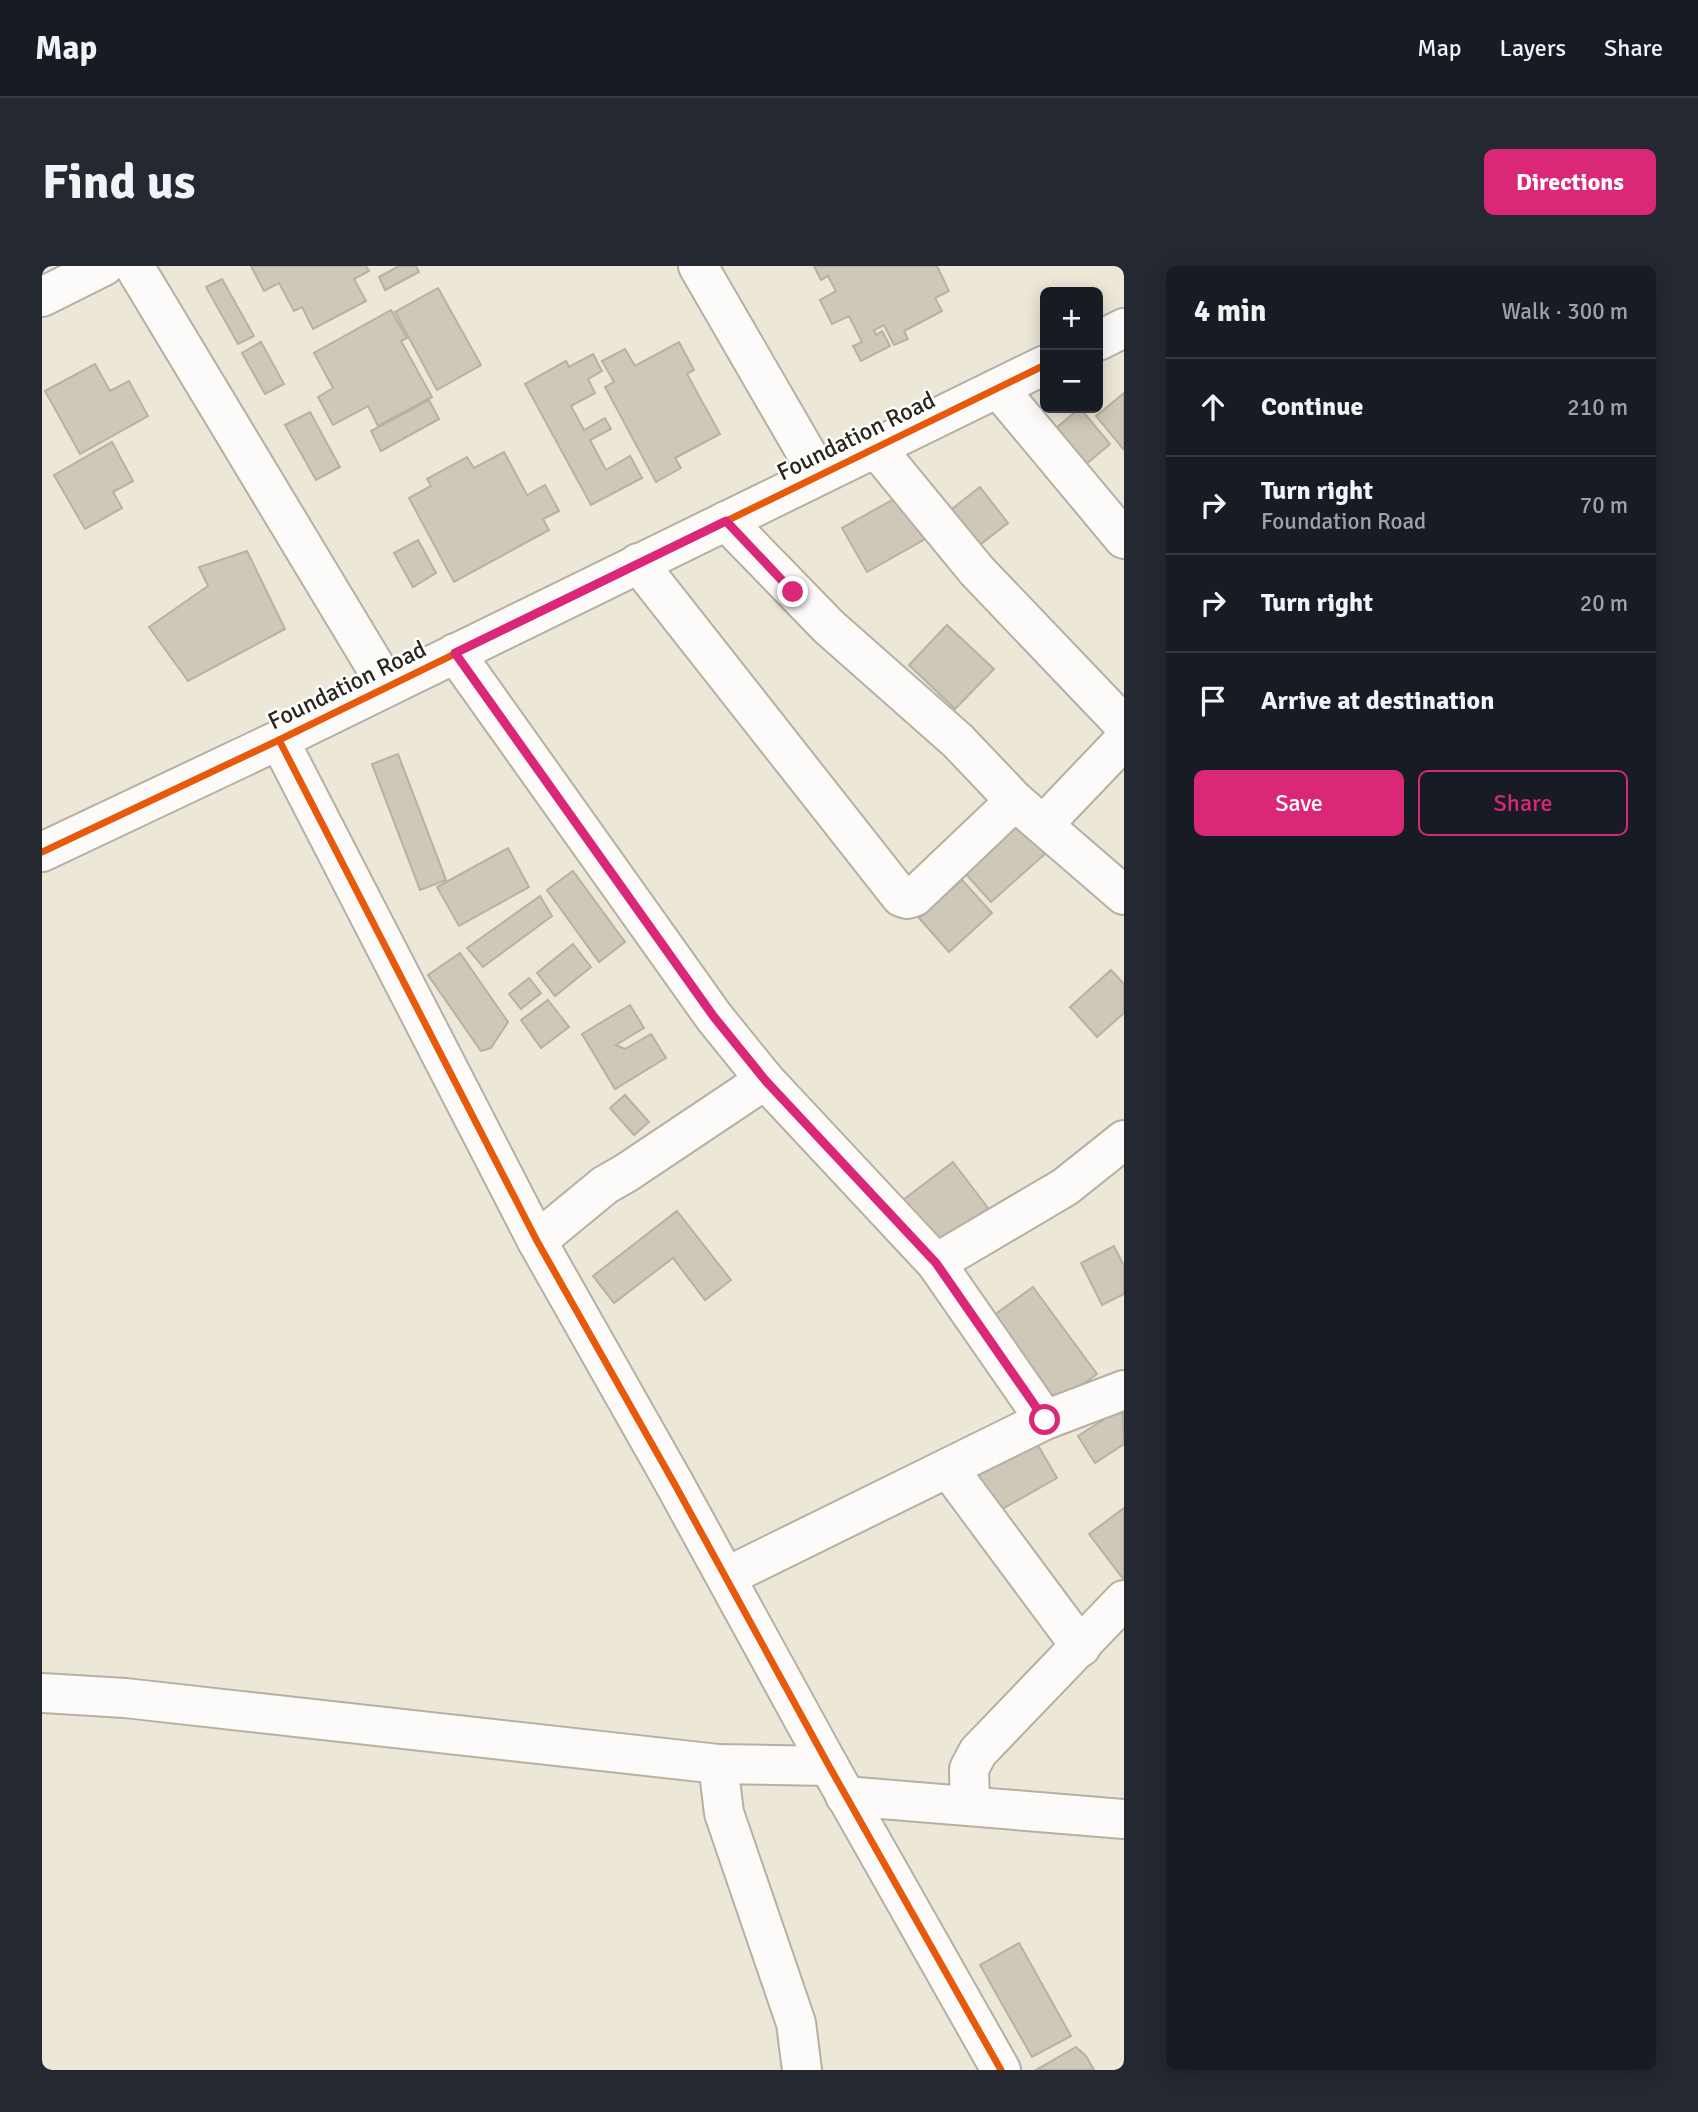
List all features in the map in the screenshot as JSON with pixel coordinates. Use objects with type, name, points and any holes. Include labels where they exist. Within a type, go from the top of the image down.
[{"type":"street","points":[[42,297],[104,266]]},
{"type":"street","points":[[134,266],[387,686]]},
{"type":"street","points":[[698,266],[819,475]]},
{"type":"street","points":[[1103,338],[1124,328]]},
{"type":"street","name":"Foundation Road","points":[[42,852],[279,740],[1040,367]]},
{"type":"street","points":[[998,388],[1124,539]]},
{"type":"street","points":[[876,447],[976,571],[1124,725]]},
{"type":"street","points":[[726,521],[828,627],[958,741],[1015,801],[1124,895]]},
{"type":"street","points":[[638,563],[901,897],[914,897],[1015,801]]},
{"type":"street","points":[[455,653],[714,1017],[765,1080],[936,1263],[1045,1420]]},
{"type":"street","points":[[279,740],[537,1241],[837,1781],[1002,2070]]},
{"type":"street","points":[[1043,825],[1124,740]]},
{"type":"street","points":[[537,1241],[605,1185],[765,1080]]},
{"type":"street","points":[[936,1263],[1065,1187],[1124,1139]]},
{"type":"street","points":[[726,1577],[1045,1420],[1124,1390]]},
{"type":"street","points":[[948,1468],[1081,1647]]},
{"type":"street","points":[[970,1806],[970,1769],[978,1752],[1124,1600]]},
{"type":"street","points":[[42,1693],[125,1698],[718,1764],[837,1781],[970,1806],[1124,1819]]},
{"type":"street","points":[[718,1764],[724,1812],[796,2024],[802,2070]]},
{"type":"building","points":[[251,266],[366,266],[369,271],[354,279],[366,301],[313,329],[302,307],[294,311],[279,283],[264,291]]},
{"type":"building","points":[[399,266],[416,266],[419,272],[385,290],[379,277]]},
{"type":"building","points":[[814,266],[937,266],[949,291],[935,298],[942,311],[904,331],[908,339],[894,345],[884,325],[874,330],[876,335],[882,331],[890,346],[861,361],[853,346],[862,342],[849,316],[832,324],[820,300],[836,291],[828,276],[821,280]]},
{"type":"building","points":[[222,279],[254,336],[238,344],[206,287]]},
{"type":"building","points":[[438,288],[481,365],[437,390],[395,312]]},
{"type":"building","points":[[391,310],[407,338],[401,341],[432,397],[378,426],[368,406],[333,425],[318,397],[333,388],[314,353]]},
{"type":"building","points":[[261,342],[284,384],[265,394],[242,353]]},
{"type":"building","points":[[679,342],[694,370],[687,374],[720,434],[675,458],[681,468],[656,482],[605,387],[614,382],[602,361],[625,349],[635,366]]},
{"type":"building","points":[[593,354],[602,371],[588,379],[595,393],[571,406],[584,430],[605,418],[611,429],[590,440],[606,470],[630,456],[642,478],[591,505],[525,384],[566,361],[569,367]]},
{"type":"building","points":[[95,364],[110,391],[129,381],[148,416],[80,454],[45,391]]},
{"type":"building","points":[[1124,393],[1124,450],[1096,416],[1103,413]]},
{"type":"building","points":[[429,400],[439,419],[381,451],[371,431]]},
{"type":"building","points":[[310,412],[340,467],[316,480],[285,425]]},
{"type":"building","points":[[1074,413],[1084,413],[1110,444],[1079,470],[1049,434]]},
{"type":"building","points":[[112,442],[133,481],[113,492],[122,508],[85,529],[54,475]]},
{"type":"building","points":[[504,452],[527,495],[545,485],[559,511],[543,519],[549,530],[454,582],[409,498],[431,486],[427,479],[467,457],[474,468]]},
{"type":"building","points":[[980,487],[1008,523],[977,547],[948,512]]},
{"type":"building","points":[[901,495],[925,539],[867,572],[842,528]]},
{"type":"building","points":[[418,540],[436,573],[413,587],[394,553]]},
{"type":"building","points":[[247,551],[285,629],[188,681],[149,627],[208,586],[199,567]]},
{"type":"building","points":[[947,625],[994,669],[955,709],[909,665]]},
{"type":"building","points":[[398,754],[446,880],[420,890],[372,764]]},
{"type":"building","points":[[1018,824],[1045,854],[991,902],[964,872]]},
{"type":"building","points":[[508,848],[529,887],[459,926],[437,887]]},
{"type":"building","points":[[573,871],[625,942],[599,962],[547,890]]},
{"type":"building","points":[[962,880],[992,913],[949,952],[919,918]]},
{"type":"building","points":[[540,896],[552,916],[483,967],[467,948]]},
{"type":"building","points":[[573,944],[591,967],[555,996],[537,973]]},
{"type":"building","points":[[460,953],[508,1022],[491,1048],[481,1051],[428,975]]},
{"type":"building","points":[[1111,970],[1124,984],[1124,1013],[1097,1037],[1070,1007]]},
{"type":"building","points":[[529,978],[541,993],[521,1009],[509,994]]},
{"type":"building","points":[[548,1000],[569,1027],[541,1048],[521,1020]]},
{"type":"building","points":[[630,1005],[644,1028],[616,1045],[625,1049],[651,1034],[666,1058],[615,1089],[582,1034]]},
{"type":"building","points":[[625,1095],[649,1122],[634,1135],[610,1108]]},
{"type":"building","points":[[953,1162],[988,1208],[938,1246],[903,1200]]},
{"type":"building","points":[[677,1211],[731,1280],[705,1300],[673,1258],[614,1303],[593,1276]]},
{"type":"building","points":[[1114,1246],[1124,1266],[1124,1294],[1102,1305],[1081,1263]]},
{"type":"building","points":[[1033,1287],[1097,1374],[1055,1405],[990,1318]]},
{"type":"building","points":[[1123,1407],[1124,1444],[1095,1463],[1078,1436]]},
{"type":"building","points":[[1036,1442],[1057,1478],[990,1516],[969,1480]]},
{"type":"building","points":[[1124,1508],[1124,1580],[1089,1534]]},
{"type":"building","points":[[1019,1943],[1071,2036],[1032,2057],[980,1965]]},
{"type":"building","points":[[1076,2047],[1086,2056],[1094,2070],[1036,2070]]},
{"type":"cycle path","points":[[42,852],[279,740],[1040,367]]},
{"type":"cycle path","points":[[279,740],[537,1241],[1001,2070]]},
{"type":"route","points":[[793,592],[726,521],[455,653],[714,1017],[765,1080],[936,1263],[1045,1420]]}]
